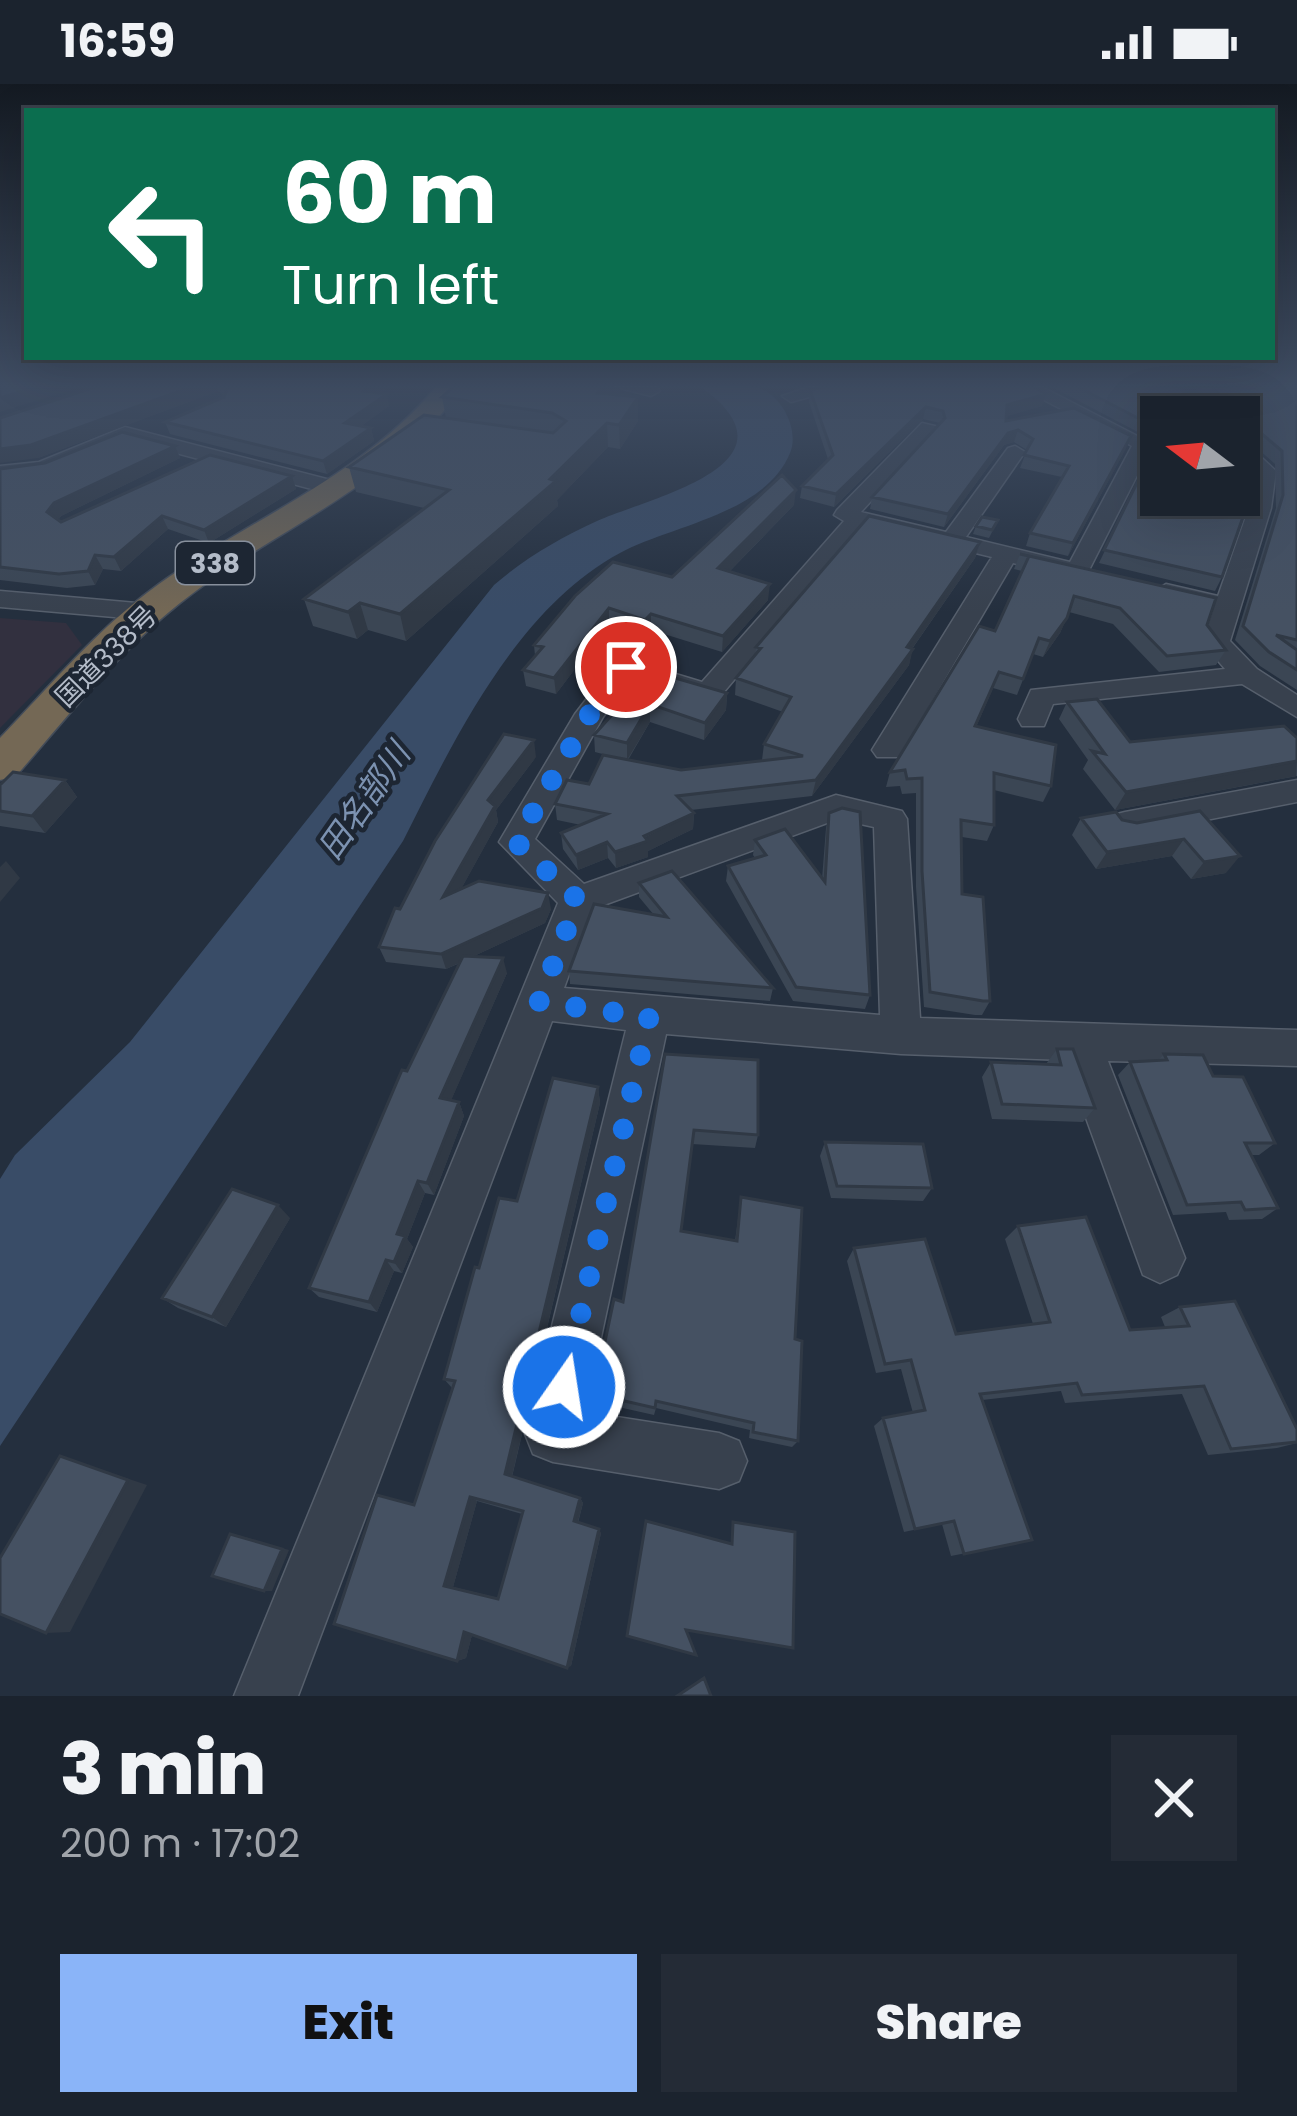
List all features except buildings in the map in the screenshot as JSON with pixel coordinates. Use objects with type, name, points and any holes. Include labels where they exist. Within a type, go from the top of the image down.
[{"type":"highway","name":"国道338号","points":[[0,766],[117,639],[148,612],[201,572],[379,462]]},
{"type":"street","points":[[0,472],[43,469],[58,462]]},
{"type":"street","points":[[199,462],[338,489]]},
{"type":"street","points":[[895,462],[845,515],[1088,573],[1135,462]]},
{"type":"street","points":[[952,540],[1009,462]]},
{"type":"street","points":[[1260,466],[1265,471],[1260,508]]},
{"type":"street","points":[[1257,516],[1216,642],[1247,675],[1297,708]]},
{"type":"street","points":[[578,900],[516,842],[590,714],[630,656],[707,693],[859,518]]},
{"type":"street","points":[[888,750],[1006,554]]},
{"type":"street","points":[[1141,586],[1227,606]]},
{"type":"street","points":[[0,599],[148,612]]},
{"type":"street","points":[[1033,719],[1041,696],[1247,675]]},
{"type":"street","points":[[1125,824],[1297,790]]},
{"type":"street","points":[[266,1696],[578,900],[836,807],[890,819],[901,1036]]},
{"type":"street","points":[[539,1002],[649,1017],[901,1036],[1297,1048]]},
{"type":"street","points":[[649,1017],[553,1434],[719,1460]]},
{"type":"street","points":[[1080,1043],[1160,1258]]},
{"type":"shaded area","points":[[0,618],[66,623],[82,645],[0,728]]},
{"type":"water","name":"田名部川","points":[[723,462],[785,462],[778,474],[739,504],[641,543],[583,577],[519,642],[467,720],[403,841],[0,1446],[0,1179],[15,1155],[130,1042],[494,585],[556,542],[709,474]]},
{"type":"route","points":[[564,1387],[649,1017],[539,1002],[578,900],[516,842],[590,714],[626,667]]}]
